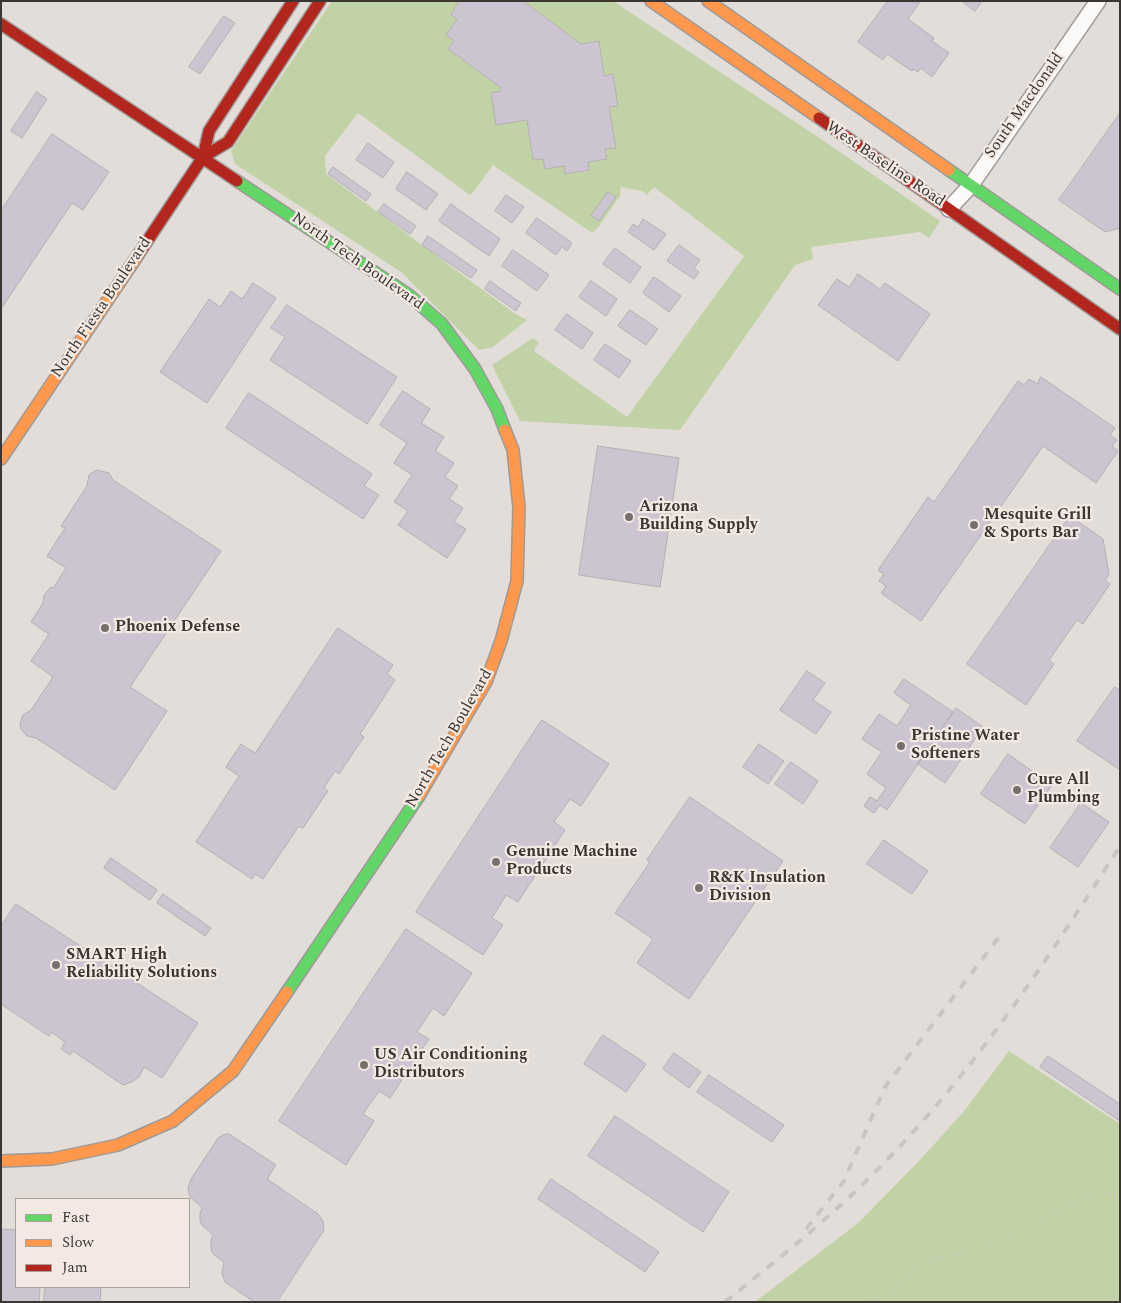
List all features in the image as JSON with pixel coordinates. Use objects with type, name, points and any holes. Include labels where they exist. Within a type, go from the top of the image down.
[{"type":"street","name":"North Fiesta Boulevard","points":[[1,459],[203,157],[209,131],[293,1]]},
{"type":"street","name":"North Fiesta Boulevard","points":[[203,157],[228,142],[320,1]]},
{"type":"street","name":"West Baseline Road","points":[[651,1],[1120,329]]},
{"type":"street","name":"West Baseline Road","points":[[708,1],[1120,289]]},
{"type":"street","name":"South Macdonald","points":[[949,209],[971,185],[1098,1]]},
{"type":"street","name":"North Tech Boulevard","points":[[1,24],[409,295],[442,324],[474,369],[492,401],[513,450],[519,507],[517,581],[501,641],[486,682],[432,778],[233,1071],[173,1121],[118,1145],[52,1159],[1,1161]]},
{"type":"street","points":[[275,28],[297,35]]},
{"type":"path","points":[[866,1302],[884,1296],[926,1261],[999,1243],[1088,1196],[1120,1192]]},
{"type":"green space","points":[[332,1],[460,1],[451,15],[457,19],[446,35],[454,41],[448,49],[500,87],[496,125],[527,120],[533,160],[543,159],[564,166],[565,174],[589,171],[588,162],[606,159],[605,149],[615,148],[609,107],[618,106],[613,75],[604,76],[599,42],[581,44],[523,1],[613,1],[824,141],[940,221],[929,238],[920,232],[811,247],[813,259],[795,265],[680,430],[520,421],[492,365],[533,338],[539,342],[534,351],[627,417],[744,256],[654,187],[647,195],[642,191],[621,187],[620,196],[597,229],[592,233],[493,165],[470,195],[358,113],[325,156],[326,174],[514,313],[527,320],[493,347],[479,350],[401,272],[235,164],[231,151]]},
{"type":"green space","points":[[1009,1051],[1120,1124],[1120,1302],[755,1302],[858,1223],[919,1161],[965,1110]]},
{"type":"building","points":[[460,1],[523,1],[581,44],[599,41],[604,76],[613,74],[618,106],[609,107],[616,148],[605,149],[607,159],[588,162],[589,170],[565,174],[564,166],[545,169],[543,159],[533,160],[527,120],[496,125],[491,93],[501,91],[500,87],[448,49],[454,41],[446,35],[457,19],[451,15]]},
{"type":"building","points":[[888,1],[920,2],[908,19],[934,38],[932,41],[949,53],[932,77],[921,68],[918,72],[913,69],[912,71],[887,54],[883,60],[858,42]]},
{"type":"building","points":[[962,1],[982,1],[975,11]]},
{"type":"building","points":[[224,16],[235,23],[200,74],[189,67]]},
{"type":"building","points":[[37,92],[47,99],[22,138],[11,131]]},
{"type":"building","points":[[1120,113],[1120,228],[1105,232],[1059,200]]},
{"type":"building","points":[[52,134],[109,172],[83,210],[72,203],[1,309],[1,211]]},
{"type":"building","points":[[368,143],[394,162],[383,178],[356,160]]},
{"type":"building","points":[[333,167],[371,194],[366,201],[328,174]]},
{"type":"building","points":[[407,172],[438,194],[426,210],[396,189]]},
{"type":"building","points":[[608,192],[616,197],[599,221],[591,216]]},
{"type":"building","points":[[506,195],[524,207],[512,223],[495,211]]},
{"type":"building","points":[[384,204],[416,226],[410,234],[378,212]]},
{"type":"building","points":[[451,204],[500,239],[489,256],[439,221]]},
{"type":"building","points":[[537,218],[572,243],[567,251],[562,247],[556,255],[526,233]]},
{"type":"building","points":[[643,219],[666,234],[654,250],[628,232],[633,224],[638,227]]},
{"type":"building","points":[[428,236],[477,270],[471,278],[422,245]]},
{"type":"building","points":[[679,245],[700,260],[694,268],[699,272],[694,279],[667,261]]},
{"type":"building","points":[[615,248],[641,267],[630,283],[603,264]]},
{"type":"building","points":[[513,250],[549,275],[537,291],[502,266]]},
{"type":"building","points":[[858,274],[880,289],[885,283],[930,314],[898,361],[818,305],[837,279],[849,287]]},
{"type":"building","points":[[654,277],[681,296],[669,312],[643,293]]},
{"type":"building","points":[[490,281],[521,303],[516,311],[485,289]]},
{"type":"building","points":[[591,281],[617,299],[606,316],[579,297]]},
{"type":"building","points":[[253,283],[276,298],[207,403],[160,372],[209,299],[220,307],[231,291],[242,299]]},
{"type":"building","points":[[287,305],[397,377],[367,424],[270,360],[285,337],[271,328]]},
{"type":"building","points":[[630,310],[658,329],[646,345],[618,326]]},
{"type":"building","points":[[567,314],[593,333],[582,349],[555,330]]},
{"type":"building","points":[[605,344],[631,361],[619,378],[594,360]]},
{"type":"building","points":[[1041,377],[1115,428],[1110,435],[1117,440],[1112,446],[1118,451],[1096,483],[1043,446],[921,621],[881,593],[886,586],[879,581],[884,574],[878,570],[928,497],[934,502],[1018,381],[1024,385],[1029,379],[1037,384]]},
{"type":"building","points":[[403,391],[430,409],[421,423],[444,437],[435,451],[454,463],[445,477],[458,486],[449,499],[463,508],[454,522],[466,529],[447,558],[398,525],[408,511],[394,502],[412,475],[394,463],[407,443],[380,425]]},
{"type":"building","points":[[249,393],[372,474],[364,486],[379,495],[363,519],[226,428]]},
{"type":"building","name":"Arizona Building Supply","points":[[598,446],[679,458],[660,587],[579,575]]},
{"type":"building","name":"Phoenix Defense","points":[[97,470],[109,473],[113,480],[221,551],[130,687],[167,711],[115,790],[36,738],[27,736],[21,729],[20,724],[23,715],[31,710],[53,677],[31,661],[49,634],[31,622],[43,603],[44,595],[50,588],[54,587],[66,568],[47,556],[65,528],[61,526],[87,486],[89,475]]},
{"type":"building","points":[[1070,516],[1103,539],[1109,574],[1105,580],[1110,584],[1083,624],[1077,620],[1049,660],[1054,664],[1026,705],[967,664]]},
{"type":"building","points":[[338,628],[393,665],[387,674],[395,680],[360,734],[364,737],[339,774],[335,771],[324,788],[328,791],[303,828],[299,826],[263,879],[255,874],[252,879],[196,842],[239,776],[226,767],[241,744],[255,753]]},
{"type":"building","points":[[807,671],[825,683],[813,700],[831,712],[816,734],[780,710]]},
{"type":"building","name":"Pristine Water Softeners","points":[[904,679],[953,712],[887,810],[880,805],[874,813],[864,806],[870,797],[877,801],[886,788],[867,774],[882,752],[862,739],[879,714],[897,726],[911,705],[894,693]]},
{"type":"building","points":[[1115,687],[1120,691],[1120,770],[1077,741]]},
{"type":"building","points":[[956,708],[983,727],[945,783],[918,764]]},
{"type":"building","name":"Genuine Machine Products","points":[[542,720],[609,764],[581,806],[570,799],[554,822],[565,830],[518,902],[506,895],[492,918],[503,925],[483,955],[416,912]]},
{"type":"building","points":[[759,744],[784,761],[768,784],[743,767]]},
{"type":"building","name":"Cure All Plumbing","points":[[1008,754],[1052,785],[1025,824],[981,794]]},
{"type":"building","points":[[791,762],[818,781],[803,804],[775,784]]},
{"type":"building","name":"R&K Insulation Division","points":[[690,797],[783,861],[689,999],[637,963],[653,939],[615,913],[650,862],[647,860]]},
{"type":"building","points":[[1081,803],[1109,822],[1078,867],[1050,848]]},
{"type":"building","points":[[884,840],[928,871],[912,894],[867,864]]},
{"type":"building","points":[[111,858],[157,890],[150,900],[104,868]]},
{"type":"building","points":[[163,894],[211,928],[205,936],[157,903]]},
{"type":"building","name":"SMART High Reliability Solutions","points":[[16,904],[198,1023],[162,1078],[144,1067],[139,1077],[123,1085],[73,1051],[70,1055],[61,1049],[65,1042],[51,1032],[49,1036],[1,1004],[1,926]]},
{"type":"building","name":"US Air Conditioning Distributors","points":[[406,929],[472,973],[444,1016],[433,1008],[417,1032],[429,1039],[390,1098],[379,1091],[363,1114],[374,1121],[346,1165],[279,1121]]},
{"type":"building","points":[[603,1035],[646,1064],[626,1092],[584,1064]]},
{"type":"building","points":[[674,1053],[701,1072],[689,1088],[663,1069]]},
{"type":"building","points":[[1048,1056],[1120,1104],[1120,1121],[1040,1067]]},
{"type":"building","points":[[709,1075],[784,1125],[772,1142],[697,1092]]},
{"type":"building","points":[[615,1116],[729,1192],[703,1232],[588,1156]]},
{"type":"building","points":[[229,1134],[276,1165],[267,1179],[318,1214],[323,1221],[324,1230],[277,1302],[254,1302],[225,1282],[222,1273],[224,1262],[213,1254],[211,1240],[213,1235],[202,1225],[200,1220],[202,1207],[189,1194],[188,1188],[191,1179],[218,1138]]},
{"type":"building","points":[[551,1179],[659,1252],[645,1272],[538,1199]]},
{"type":"building","points":[[2,1229],[15,1230],[15,1288],[40,1288],[39,1302],[1,1302]]},
{"type":"building","points":[[45,1288],[101,1288],[100,1302],[44,1302]]},
{"type":"railway","points":[[725,1302],[841,1205],[912,1133],[945,1095],[1007,1015],[1065,931],[1120,846]]},
{"type":"railway","points":[[806,1229],[844,1181],[885,1087],[999,937]]},
{"type":"traffic: fast","points":[[949,170],[1120,289]]},
{"type":"traffic: fast","points":[[237,181],[409,295],[442,324],[475,369],[497,409],[505,430]]},
{"type":"traffic: fast","points":[[287,992],[419,796]]},
{"type":"traffic: slow","points":[[651,1],[819,118]]},
{"type":"traffic: slow","points":[[708,1],[949,170]]},
{"type":"traffic: slow","points":[[1,459],[138,255]]},
{"type":"traffic: slow","points":[[419,796],[486,682],[501,641],[517,581],[519,507],[513,450],[505,430]]},
{"type":"traffic: slow","points":[[1,1161],[52,1159],[118,1145],[173,1121],[233,1071],[287,992]]},
{"type":"traffic: jam","points":[[138,255],[203,157],[209,131],[293,1]]},
{"type":"traffic: jam","points":[[203,157],[228,142],[320,1]]},
{"type":"traffic: jam","points":[[1,24],[237,181]]},
{"type":"traffic: jam","points":[[819,118],[1120,329]]},
{"type":"place","name":"Arizona Building Supply","points":[[629,517]]},
{"type":"place","name":"Mesquite Grill & Sports Bar","points":[[974,525]]},
{"type":"place","name":"Phoenix Defense","points":[[105,628]]},
{"type":"place","name":"Pristine Water Softeners","points":[[901,746]]},
{"type":"place","name":"Cure All Plumbing","points":[[1017,790]]},
{"type":"place","name":"Genuine Machine Products","points":[[496,862]]},
{"type":"place","name":"R&K Insulation Division","points":[[699,888]]},
{"type":"place","name":"SMART High Reliability Solutions","points":[[56,965]]},
{"type":"place","name":"US Air Conditioning Distributors","points":[[364,1065]]}]
